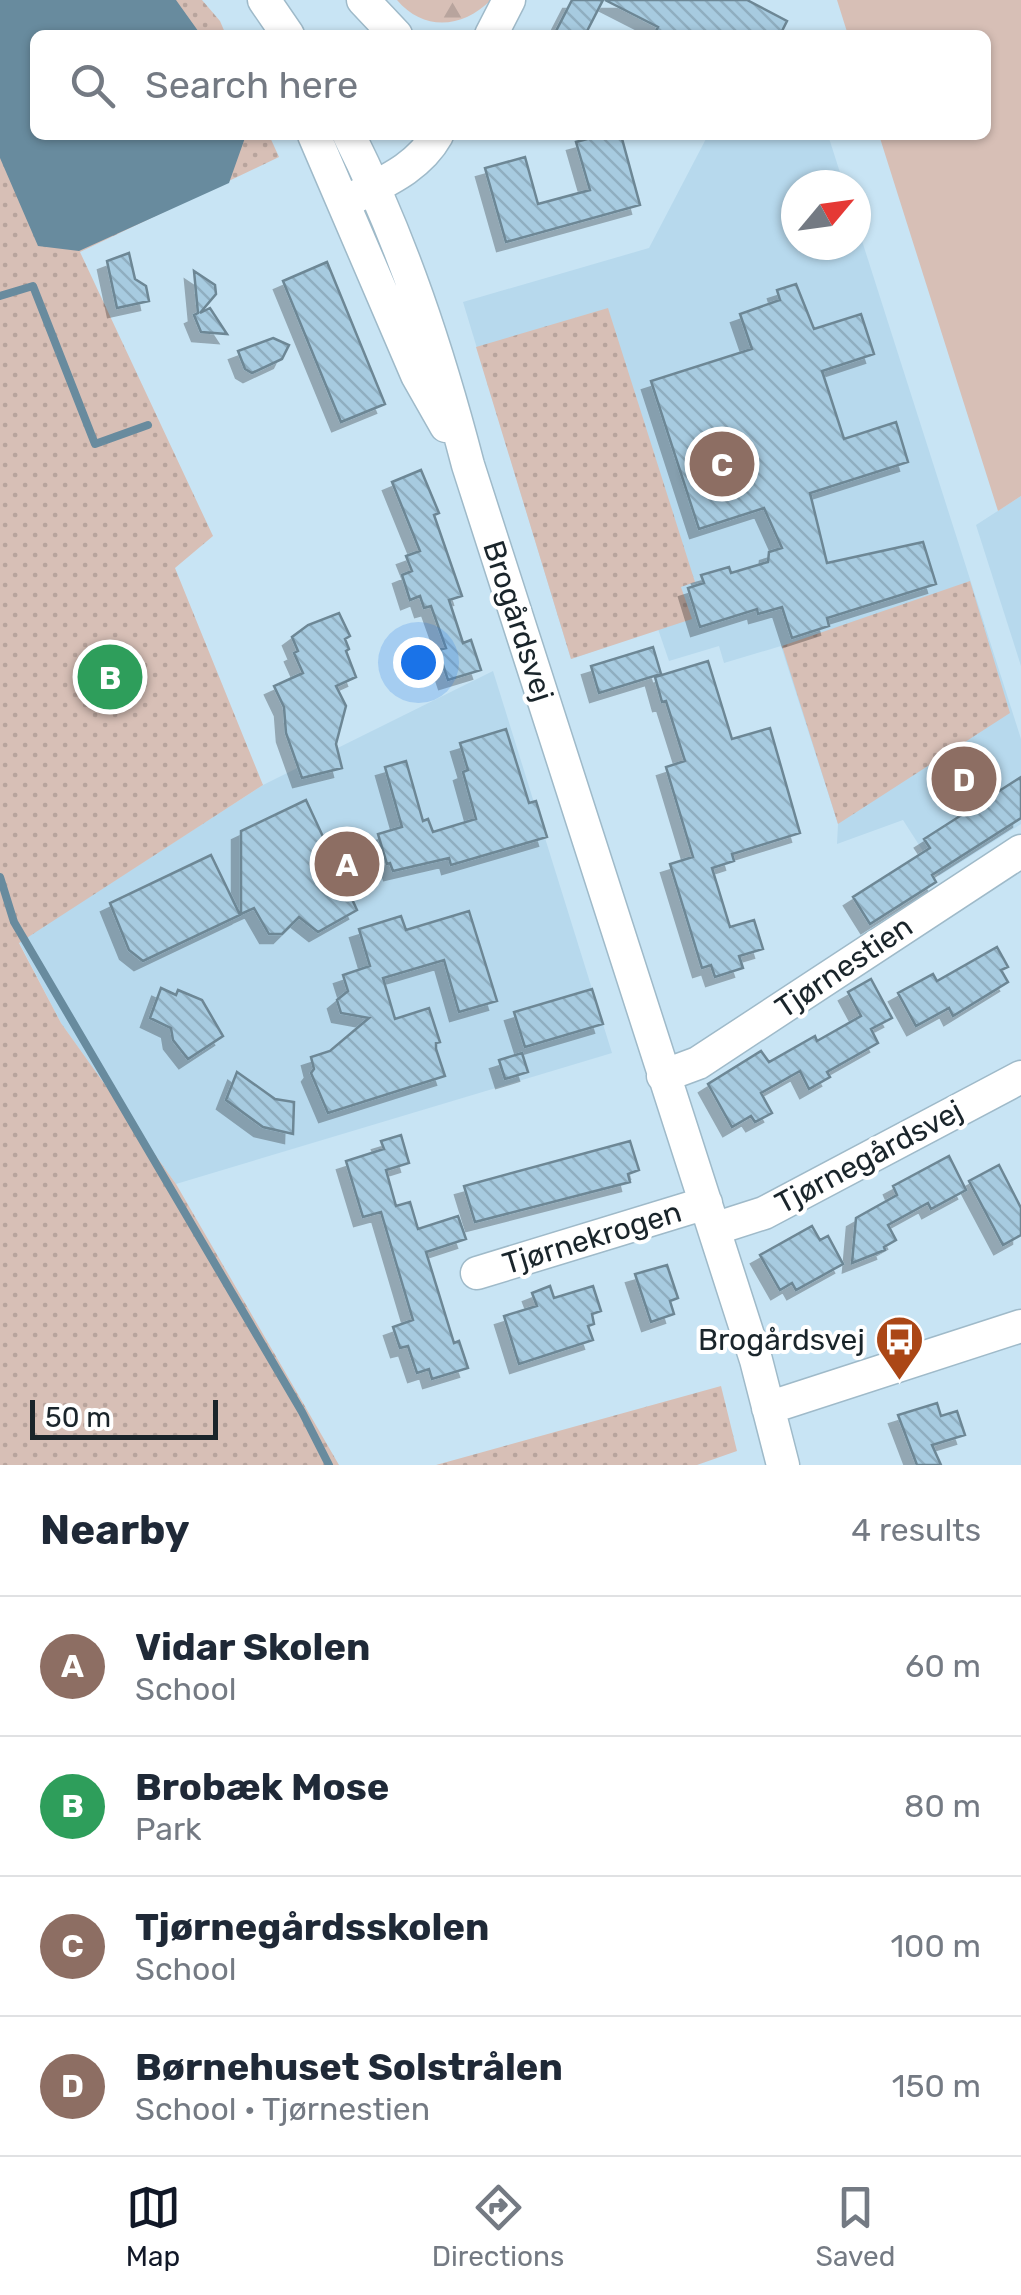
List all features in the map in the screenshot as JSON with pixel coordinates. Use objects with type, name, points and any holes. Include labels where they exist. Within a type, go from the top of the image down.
[{"type":"street","points":[[242,0],[262,30]]},
{"type":"street","points":[[264,0],[285,30]]},
{"type":"street","points":[[363,0],[391,30]]},
{"type":"street","points":[[494,30],[509,0]]},
{"type":"street","name":"Brogårdsvej","points":[[316,140],[345,201],[442,365],[468,465],[710,1216],[783,1465]]},
{"type":"street","name":"Brogårdsvej","points":[[352,140],[375,187],[407,309]]},
{"type":"street","points":[[345,201],[375,187],[427,153],[434,140]]},
{"type":"street","name":"Tjørnestien","points":[[664,1076],[698,1063],[1021,852]]},
{"type":"street","name":"Tjørnegårdsvej","points":[[710,1216],[764,1213],[1021,1077]]},
{"type":"street","name":"Tjørnekrogen","points":[[477,1273],[710,1216]]},
{"type":"street","points":[[768,1408],[1021,1326]]},
{"type":"shaded area","points":[[0,0],[176,0],[197,30],[30,30],[30,140],[244,140],[229,183],[79,251],[38,246],[0,158]]},
{"type":"shaded area","points":[[705,140],[830,140],[839,170],[781,170],[781,260],[868,260],[1021,739],[1021,824],[939,876],[903,820],[837,844],[838,824],[781,646],[724,663],[719,646],[669,661],[658,629],[571,659],[463,302],[649,248]]},
{"type":"shaded area","points":[[1021,496],[1021,666],[976,525]]},
{"type":"shaded area","points":[[493,671],[612,1053],[176,1184],[61,1023],[19,942],[263,785]]},
{"type":"green space","points":[[0,0],[202,0],[224,30],[30,30],[30,140],[271,140],[279,157],[80,252],[213,536],[175,568],[263,785],[19,943],[61,1023],[176,1184],[339,1465],[0,1465]]},
{"type":"green space","points":[[397,0],[491,0],[468,16],[444,22],[419,17]]},
{"type":"green space","points":[[837,0],[1021,0],[1021,496],[998,511],[881,140],[991,140],[991,30],[846,30]]},
{"type":"green space","points":[[608,308],[695,582],[681,587],[692,619],[571,659],[476,347]]},
{"type":"green space","points":[[970,581],[1010,713],[838,824],[782,646]]},
{"type":"green space","points":[[721,1386],[737,1451],[697,1465],[436,1465]]},
{"type":"building","points":[[572,0],[603,0],[588,30],[557,30]]},
{"type":"building","points":[[605,0],[747,0],[787,21],[782,30],[656,30],[658,27]]},
{"type":"building","points":[[622,140],[640,205],[506,242],[485,168],[525,157],[538,204],[590,190],[576,142]]},
{"type":"building","points":[[129,253],[135,279],[146,286],[149,301],[117,308],[107,261]]},
{"type":"building","points":[[327,262],[385,404],[341,422],[283,281]]},
{"type":"building","points":[[194,271],[215,285],[216,294],[200,313],[210,308],[227,334],[201,332],[194,315],[198,313]]},
{"type":"building","points":[[796,284],[814,329],[861,314],[874,354],[822,371],[844,439],[896,422],[908,462],[810,493],[827,563],[923,542],[936,584],[827,618],[829,626],[792,638],[782,607],[758,614],[757,609],[700,627],[688,588],[704,583],[701,575],[729,567],[731,573],[768,562],[769,552],[782,548],[764,508],[699,529],[651,381],[752,349],[740,314],[780,300],[777,290]]},
{"type":"building","points":[[273,338],[289,345],[282,359],[252,373],[245,369],[238,351]]},
{"type":"building","points":[[421,470],[439,513],[434,515],[462,596],[449,600],[463,643],[471,640],[481,670],[448,680],[438,650],[446,648],[431,606],[424,608],[420,596],[410,600],[402,575],[412,571],[406,556],[420,551],[392,482]]},
{"type":"building","points":[[339,613],[350,636],[345,639],[349,649],[346,651],[356,677],[336,686],[346,706],[336,744],[342,768],[302,778],[286,733],[284,707],[274,686],[303,673],[292,637],[308,625]]},
{"type":"building","points":[[653,647],[661,674],[599,693],[591,666]]},
{"type":"building","points":[[708,661],[732,739],[770,728],[800,833],[732,854],[734,861],[712,868],[730,927],[754,920],[763,949],[739,956],[743,968],[715,977],[711,965],[702,968],[670,864],[693,857],[666,767],[685,761],[655,677]]},
{"type":"building","points":[[506,729],[529,803],[536,801],[547,837],[451,865],[449,858],[393,871],[378,834],[402,827],[385,767],[406,761],[423,821],[428,819],[433,832],[476,819],[463,772],[468,770],[460,743]]},
{"type":"building","points":[[1021,777],[1021,818],[932,875],[936,882],[870,924],[853,897],[930,848],[924,839]]},
{"type":"building","points":[[306,800],[357,910],[318,932],[299,917],[282,934],[269,934],[254,908],[241,914],[241,831]]},
{"type":"building","points":[[211,855],[240,915],[143,961],[129,950],[110,903]]},
{"type":"building","points":[[469,911],[497,1001],[459,1012],[444,960],[383,978],[395,1019],[429,1008],[445,1076],[328,1113],[311,1073],[311,1057],[330,1051],[369,1018],[341,1013],[337,1000],[348,991],[343,975],[370,966],[359,929],[401,916],[406,930]]},
{"type":"building","points":[[997,947],[1008,967],[1001,970],[1008,982],[953,1016],[949,1008],[916,1026],[898,993],[933,974],[937,981]]},
{"type":"building","points":[[871,979],[892,1018],[871,1029],[878,1043],[827,1072],[830,1077],[809,1089],[800,1071],[761,1093],[772,1113],[755,1122],[751,1116],[732,1127],[708,1084],[761,1051],[769,1062],[861,1016],[848,992]]},
{"type":"building","points":[[161,988],[202,1000],[223,1036],[188,1059],[173,1040],[171,1028],[150,1018]]},
{"type":"building","points":[[592,989],[603,1024],[525,1047],[514,1012]]},
{"type":"building","points":[[522,1053],[528,1072],[505,1079],[499,1060]]},
{"type":"building","points":[[237,1072],[275,1099],[294,1102],[293,1134],[263,1127],[226,1100]]},
{"type":"building","points":[[401,1135],[409,1163],[386,1170],[396,1206],[410,1202],[418,1229],[458,1216],[466,1239],[426,1252],[454,1343],[459,1341],[468,1368],[432,1379],[429,1369],[417,1373],[408,1346],[400,1348],[393,1327],[413,1320],[381,1212],[363,1217],[346,1161],[384,1149],[381,1141]]},
{"type":"building","points":[[630,1141],[639,1170],[628,1174],[630,1182],[475,1222],[464,1186]]},
{"type":"building","points":[[949,1156],[966,1190],[931,1209],[928,1203],[888,1225],[896,1240],[885,1250],[852,1263],[856,1218],[897,1195],[893,1186]]},
{"type":"building","points":[[999,1165],[1021,1208],[1021,1235],[1003,1245],[969,1181]]},
{"type":"building","points":[[812,1226],[820,1240],[828,1236],[843,1264],[796,1290],[792,1283],[780,1290],[760,1255]]},
{"type":"building","points":[[667,1265],[678,1298],[670,1301],[674,1314],[651,1322],[635,1274]]},
{"type":"building","points":[[550,1286],[554,1298],[593,1286],[601,1311],[592,1314],[594,1324],[588,1326],[593,1340],[519,1364],[504,1316],[537,1306],[532,1293]]},
{"type":"building","points":[[937,1403],[941,1416],[957,1411],[965,1435],[932,1445],[941,1465],[917,1465],[898,1415]]},
{"type":"waterway","points":[[0,296],[33,286],[95,444],[148,425]]},
{"type":"waterway","points":[[0,877],[14,922],[302,1412],[329,1465]]},
{"type":"place","name":"Tjørnegårdsskolen","points":[[722,464]]},
{"type":"place","name":"Brobæk Mose","points":[[110,677]]},
{"type":"place","name":"Børnehuset Solstrålen","points":[[964,779]]},
{"type":"place","name":"Vidar Skolen","points":[[347,864]]},
{"type":"place","name":"Brogårdsvej","points":[[900,1382]]}]
